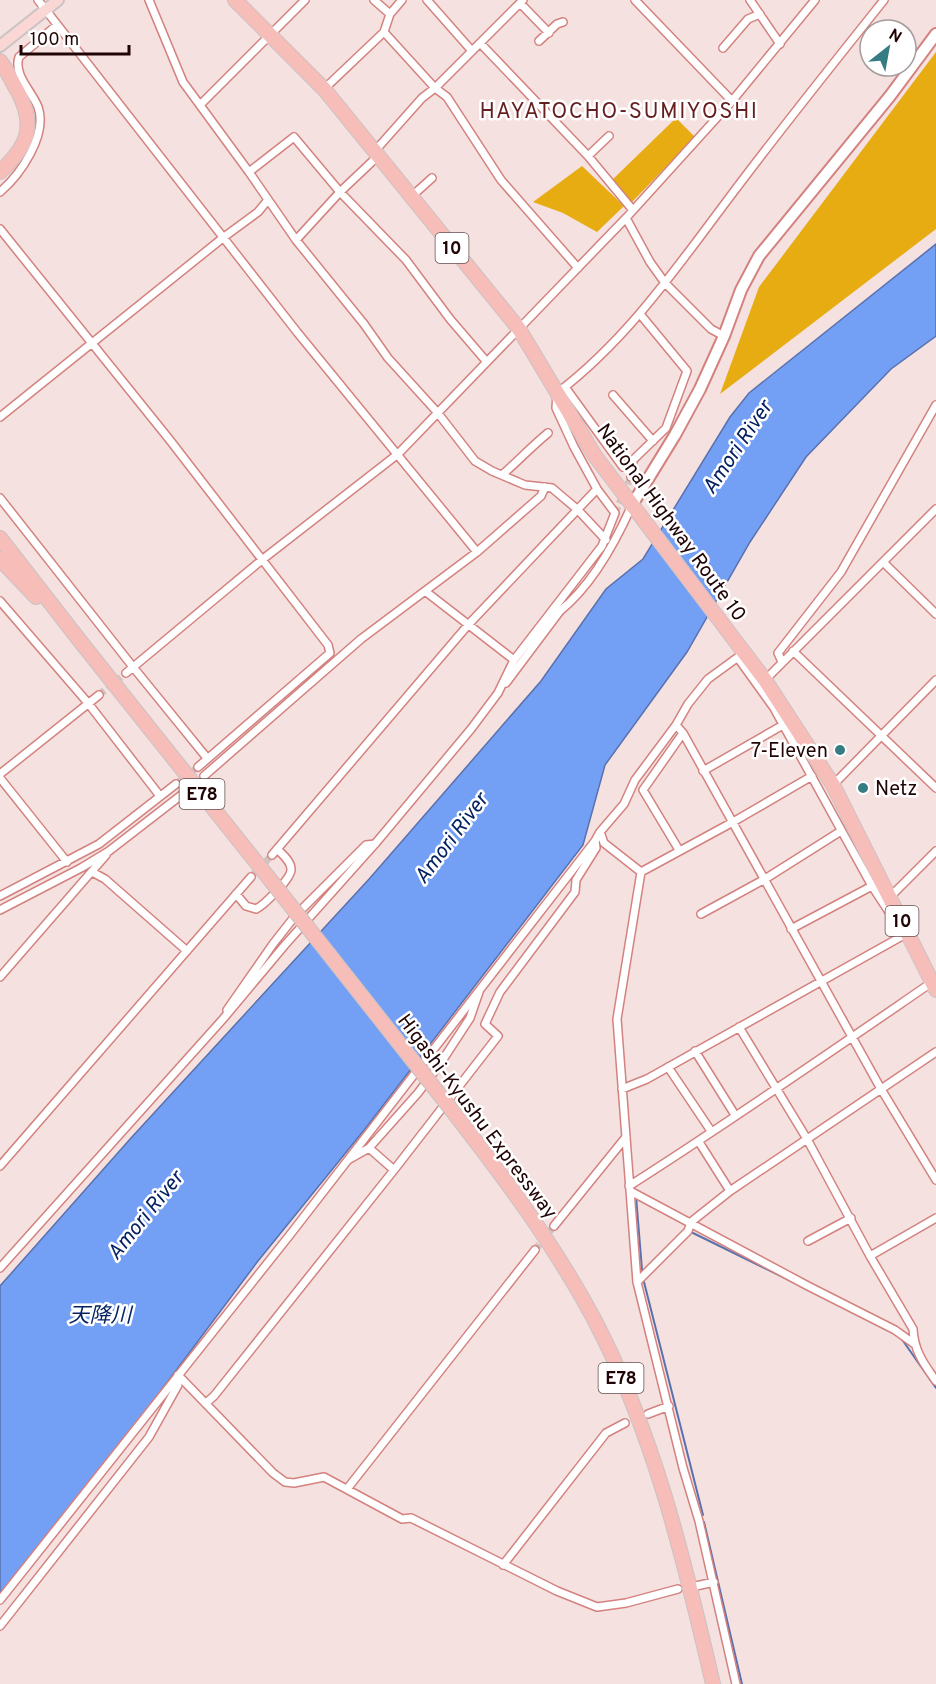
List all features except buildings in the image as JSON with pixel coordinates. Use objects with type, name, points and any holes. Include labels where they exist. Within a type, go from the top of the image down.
[{"type":"highway","name":"National Highway Route 10","points":[[234,0],[324,89],[519,329],[561,390],[595,456],[740,651],[765,680],[833,785],[865,852],[890,897],[932,987]]},
{"type":"highway","points":[[0,61],[28,113],[25,140],[15,158],[0,171]]},
{"type":"highway","points":[[0,73],[11,90],[22,118],[20,136],[11,150],[0,160]]},
{"type":"highway","name":"Higashi-Kyushu Expressway","points":[[0,538],[451,1109],[524,1206],[568,1274],[594,1319],[614,1362],[664,1494],[713,1684]]},
{"type":"highway","name":"Higashi-Kyushu Expressway","points":[[0,548],[80,641]]},
{"type":"highway","points":[[0,559],[34,594],[132,707]]},
{"type":"main road","points":[[0,46],[58,0]]},
{"type":"street","points":[[38,0],[297,332],[477,552]]},
{"type":"street","points":[[149,0],[183,82],[249,172],[267,201],[388,358],[437,412],[475,461],[525,484],[552,488],[578,510],[606,540]]},
{"type":"street","points":[[200,105],[304,0]]},
{"type":"street","points":[[374,0],[390,15]]},
{"type":"street","points":[[324,89],[384,32],[390,15],[402,0]]},
{"type":"street","points":[[427,0],[472,51]]},
{"type":"street","points":[[635,0],[732,101]]},
{"type":"street","points":[[750,0],[780,44]]},
{"type":"street","points":[[126,673],[263,559],[398,454],[626,218],[732,101],[815,0]]},
{"type":"street","points":[[498,693],[514,660],[606,540],[615,513],[597,489],[556,408],[561,390],[606,352],[640,314],[884,0]]},
{"type":"street","points":[[296,240],[376,154],[422,98],[481,44],[522,1],[549,33]]},
{"type":"street","points":[[723,48],[748,19],[760,14]]},
{"type":"street","points":[[539,41],[557,24],[563,22]]},
{"type":"street","points":[[0,192],[18,174],[34,145],[39,126],[38,108],[18,70],[19,57],[57,25]]},
{"type":"street","points":[[384,32],[435,88],[447,97],[501,180],[578,268]]},
{"type":"street","points":[[0,1268],[223,1019],[284,946],[375,844],[471,729],[560,610],[569,603],[608,552],[671,431],[708,374],[741,290],[759,256],[890,96],[936,34]]},
{"type":"street","points":[[481,44],[588,156],[632,209]]},
{"type":"street","points":[[588,156],[609,136]]},
{"type":"street","points":[[249,172],[294,137],[340,192],[406,260],[450,320],[486,361]]},
{"type":"street","points":[[412,196],[432,178]]},
{"type":"street","points":[[0,417],[258,212],[267,201]]},
{"type":"street","points":[[626,218],[650,262],[665,283],[711,329],[724,336]]},
{"type":"street","points":[[0,229],[169,439],[328,645],[330,653],[199,766],[206,775],[361,639],[477,552],[541,496],[545,487]]},
{"type":"street","points":[[561,390],[623,467],[653,441],[671,431],[687,371],[640,314]]},
{"type":"street","points":[[613,395],[653,441]]},
{"type":"street","points":[[782,662],[778,653],[841,572],[936,405]]},
{"type":"street","points":[[502,475],[548,433]]},
{"type":"street","points":[[631,477],[633,460]]},
{"type":"street","points":[[236,894],[246,906],[256,909],[276,891],[290,875],[291,868],[289,862],[274,852],[468,625],[597,489]]},
{"type":"street","points":[[0,498],[207,758]]},
{"type":"street","points":[[765,680],[936,509]]},
{"type":"street","points":[[589,563],[608,552]]},
{"type":"street","points":[[883,562],[936,614]]},
{"type":"street","points":[[425,591],[514,660]]},
{"type":"street","points":[[0,601],[88,704],[160,796]]},
{"type":"street","points":[[0,1600],[289,1236],[600,832],[624,804],[635,780],[676,725],[688,704],[708,679],[740,651],[872,886],[904,935],[932,987],[936,1000]]},
{"type":"street","points":[[793,651],[936,789]]},
{"type":"street","points":[[833,785],[936,680]]},
{"type":"street","points":[[67,862],[0,776],[99,695]]},
{"type":"street","points":[[676,725],[683,733],[881,1089],[936,1180]]},
{"type":"street","points":[[703,771],[783,725]]},
{"type":"street","points":[[679,850],[643,790],[683,733]]},
{"type":"street","points":[[640,872],[812,776]]},
{"type":"street","points":[[0,896],[99,844],[176,784]]},
{"type":"street","points":[[0,910],[109,851],[184,793]]},
{"type":"street","points":[[841,831],[865,852],[872,886]]},
{"type":"street","points":[[701,914],[765,879],[841,831]]},
{"type":"street","points":[[600,832],[604,843],[640,872]]},
{"type":"street","points":[[206,1403],[214,1396],[394,1170],[498,1036],[485,1024],[500,992],[571,900],[575,892],[576,880],[596,848],[595,841]]},
{"type":"street","points":[[223,1019],[230,1003],[295,916],[366,845],[375,844]]},
{"type":"street","points":[[0,977],[109,851]]},
{"type":"street","points":[[890,897],[936,851]]},
{"type":"street","points":[[92,872],[105,879],[187,951]]},
{"type":"street","points":[[640,872],[617,1019],[637,1281],[714,1582],[736,1684]]},
{"type":"street","points":[[0,1166],[251,877]]},
{"type":"street","points":[[791,929],[872,886]]},
{"type":"street","points":[[622,1089],[647,1079],[904,935]]},
{"type":"street","points":[[345,1162],[369,1148],[418,1093],[470,1018],[480,987]]},
{"type":"street","points":[[631,1189],[699,1142],[711,1131],[932,987]]},
{"type":"street","points":[[739,1027],[807,1139],[870,1256],[913,1329],[914,1343],[919,1357],[936,1381]]},
{"type":"street","points":[[696,1051],[735,1115]]},
{"type":"street","points":[[637,1281],[688,1231],[690,1222],[730,1191],[936,1052]]},
{"type":"street","points":[[668,1067],[711,1131]]},
{"type":"street","points":[[554,1226],[626,1137]]},
{"type":"street","points":[[699,1142],[730,1191]]},
{"type":"street","points":[[369,1148],[394,1170]]},
{"type":"street","points":[[631,1189],[808,1286],[895,1330],[914,1343]]},
{"type":"street","points":[[808,1241],[851,1218]]},
{"type":"street","points":[[870,1256],[936,1218]]},
{"type":"street","points":[[347,1489],[535,1250]]},
{"type":"street","points":[[178,1375],[273,1473],[285,1482],[294,1483],[324,1477],[402,1519],[411,1518],[557,1591],[597,1607],[626,1603],[678,1589]]},
{"type":"street","points":[[0,1626],[149,1437],[178,1385],[178,1375]]},
{"type":"street","points":[[648,1414],[669,1406]]},
{"type":"street","points":[[503,1565],[606,1433],[625,1423]]},
{"type":"street","points":[[696,1586],[714,1582]]},
{"type":"shaded area","points":[[936,52],[936,229],[720,394],[759,287]]},
{"type":"shaded area","points":[[676,118],[695,137],[632,202],[611,181]]},
{"type":"shaded area","points":[[582,166],[624,206],[597,232],[563,213],[533,202]]},
{"type":"water","name":"天降川","points":[[936,244],[936,336],[891,369],[806,457],[750,542],[687,652],[605,765],[583,845],[365,1129],[258,1261],[106,1464],[0,1597],[0,1286],[131,1138],[370,878],[541,681],[606,589],[643,559],[730,417],[749,393]]},
{"type":"waterway","points":[[636,1196],[642,1270]]},
{"type":"waterway","points":[[691,1232],[793,1282]]},
{"type":"waterway","points":[[644,1282],[703,1515]]},
{"type":"waterway","points":[[901,1338],[936,1388]]},
{"type":"waterway","points":[[704,1522],[742,1684]]},
{"type":"tunnel","points":[[615,513],[631,477]]},
{"type":"tunnel","points":[[99,695],[126,673]]},
{"type":"tunnel","points":[[176,784],[198,767]]},
{"type":"tunnel","points":[[251,877],[272,855]]},
{"type":"tunnel","points":[[535,1250],[554,1226]]},
{"type":"place","name":"7-Eleven","points":[[840,750]]},
{"type":"place","name":"Netz","points":[[863,788]]},
{"type":"district","name":"HAYATOCHO-SUMIYOSHI","points":[[619,110]]},
{"type":"water label","name":"Amori River","points":[[737,447]]},
{"type":"water label","name":"Amori River","points":[[451,838]]},
{"type":"water label","name":"Amori River","points":[[145,1215]]}]
